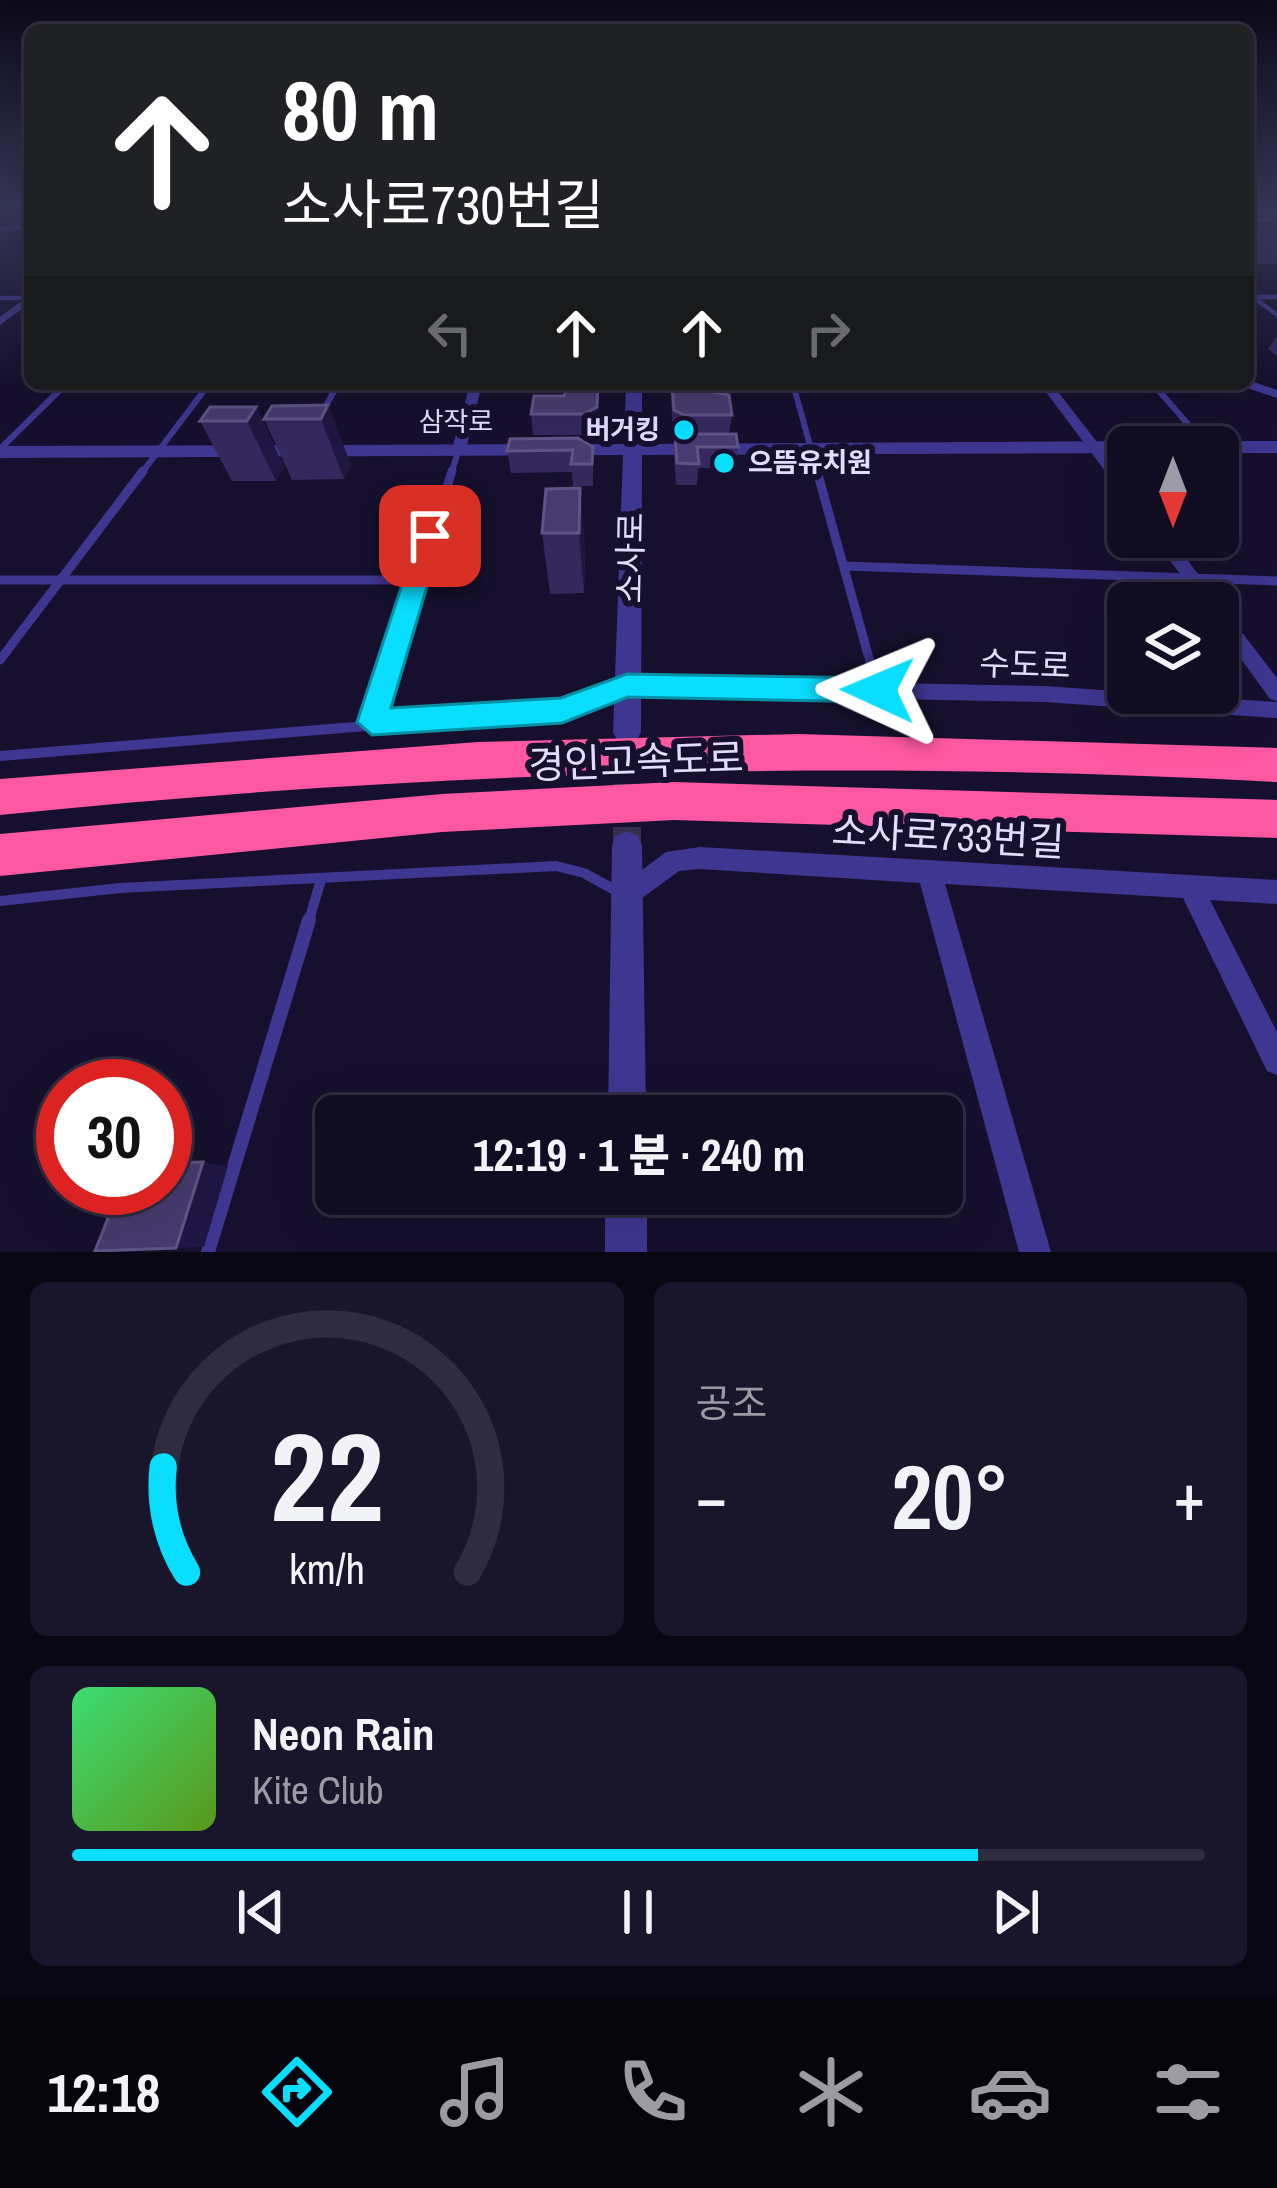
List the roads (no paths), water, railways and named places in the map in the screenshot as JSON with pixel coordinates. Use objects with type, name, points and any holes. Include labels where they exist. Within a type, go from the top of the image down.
[{"type":"highway","name":"경인고속도로","points":[[0,797],[446,758],[906,749],[1277,765]]},
{"type":"highway","name":"경인고속도로","points":[[0,855],[442,813],[674,801],[1277,819]]},
{"type":"street","points":[[0,322],[24,303]]},
{"type":"street","points":[[459,449],[474,390]]},
{"type":"street","name":"소사로","points":[[627,732],[634,390]]},
{"type":"street","points":[[1051,390],[1107,463]]},
{"type":"street","name":"삼작로","points":[[0,450],[159,451],[307,442],[459,449],[1107,447]]},
{"type":"street","points":[[1239,447],[1277,447]]},
{"type":"street","points":[[1176,558],[1192,580]]},
{"type":"street","points":[[1239,642],[1277,693]]},
{"type":"street","name":"수도로","points":[[627,686],[1044,694],[1277,710]]},
{"type":"street","points":[[626,1095],[627,846]]},
{"type":"street","name":"소사로733번길","points":[[627,897],[674,860],[700,857],[1277,892]]},
{"type":"street","points":[[929,871],[1034,1252]]},
{"type":"street","points":[[1190,886],[1277,1061]]},
{"type":"street","points":[[626,1215],[626,1252]]},
{"type":"lane","points":[[0,450],[60,390]]},
{"type":"lane","points":[[0,660],[205,390]]},
{"type":"lane","points":[[320,417],[335,390]]},
{"type":"lane","points":[[795,390],[878,690]]},
{"type":"lane","points":[[1158,390],[1190,426]]},
{"type":"lane","points":[[372,722],[459,449]]},
{"type":"lane","points":[[844,566],[1277,581]]},
{"type":"lane","points":[[0,580],[416,580]]},
{"type":"lane","points":[[0,756],[562,710],[627,686]]},
{"type":"lane","points":[[0,901],[120,888],[556,866],[584,873],[627,897]]},
{"type":"lane","points":[[208,1252],[321,880]]},
{"type":"tunnel","points":[[627,741],[627,846]]},
{"type":"place","name":"버거킹","points":[[684,430]]},
{"type":"place","name":"으뜸유치원","points":[[724,463]]}]
